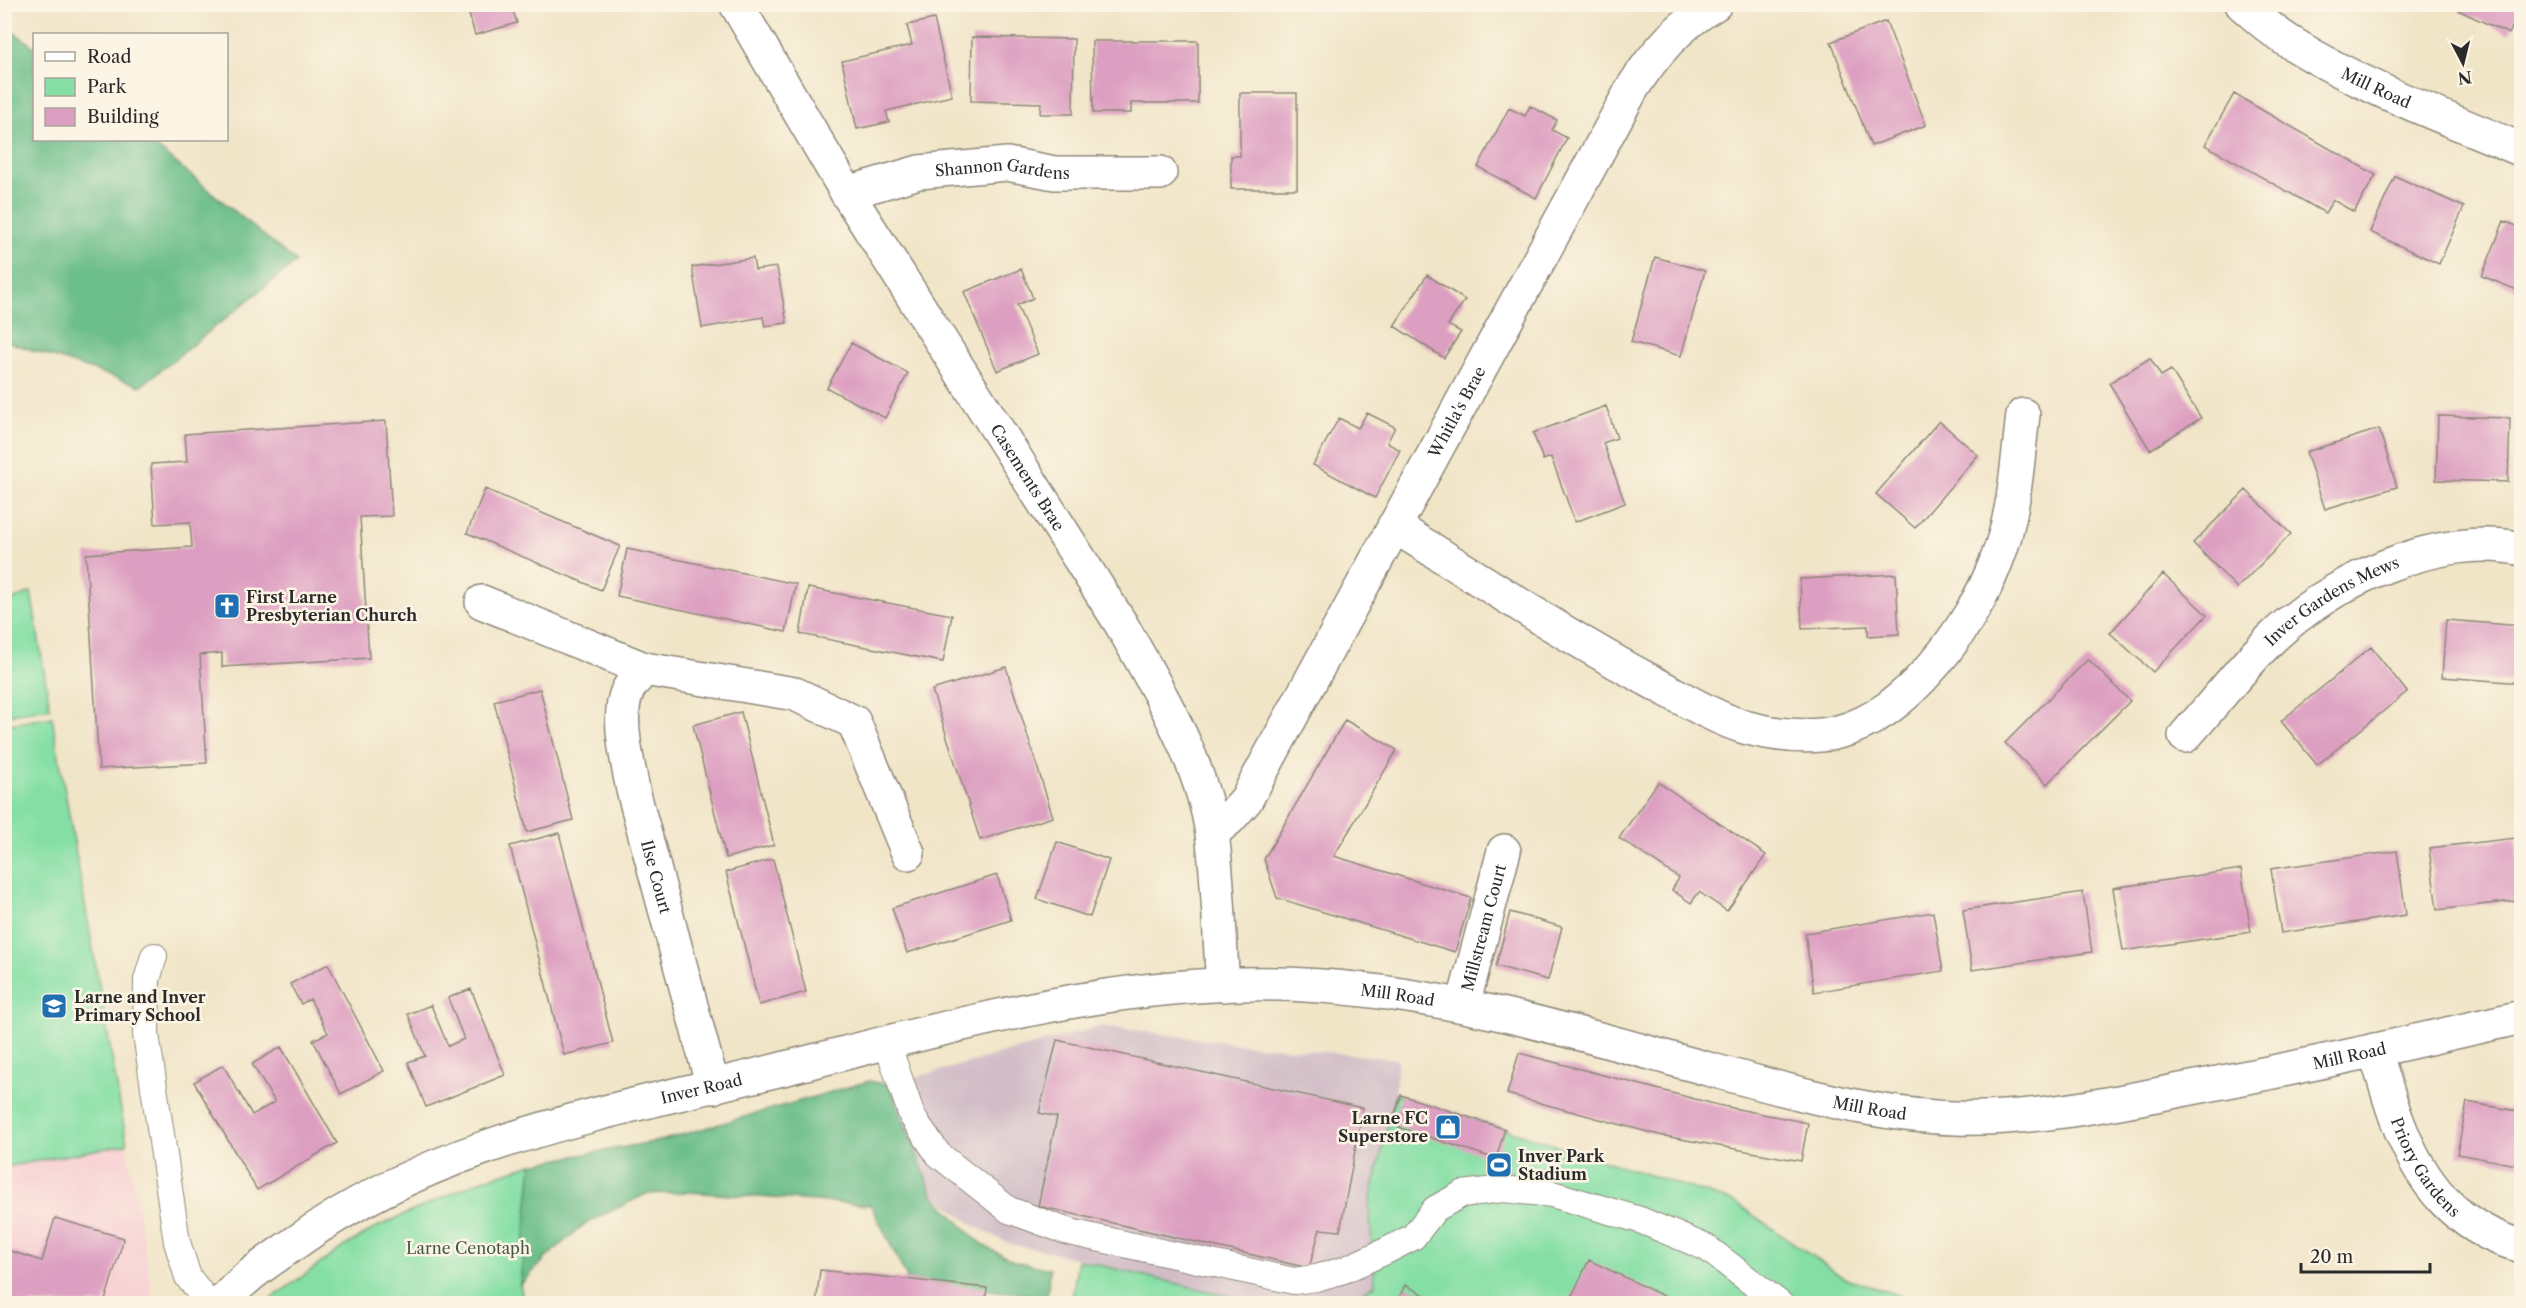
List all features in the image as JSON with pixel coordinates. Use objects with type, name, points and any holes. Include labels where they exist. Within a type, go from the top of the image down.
[{"type":"street","name":"Casements Brae","points":[[736,4],[847,193],[1121,624],[1163,698],[1198,780],[1212,833],[1223,985]]},
{"type":"street","name":"Whitla's Brae","points":[[1212,833],[1246,800],[1633,87],[1653,57],[1674,34],[1714,4]]},
{"type":"street","name":"Mill Road","points":[[2242,4],[2292,44],[2399,98],[2522,150]]},
{"type":"street","name":"Shannon Gardens","points":[[847,193],[919,172],[1007,164],[1055,173],[1160,173]]},
{"type":"street","points":[[1394,526],[1624,667],[1691,703],[1747,728],[1796,736],[1838,732],[1881,713],[1919,682],[1948,648],[1979,601],[1997,560],[2012,506],[2023,415]]},
{"type":"street","name":"Inver Gardens Mews","points":[[2186,736],[2270,639],[2297,616],[2324,598],[2364,576],[2426,552],[2483,546],[2522,549]]},
{"type":"street","points":[[482,602],[644,669],[795,694],[854,722],[908,853]]},
{"type":"street","name":"Ilse Court","points":[[644,669],[627,692],[625,704],[624,730],[628,766],[713,1087]]},
{"type":"street","name":"Millstream Court","points":[[1463,1005],[1504,851]]},
{"type":"street","name":"Mill Road","points":[[1223,985],[1319,986],[1463,1005],[1557,1028],[1818,1099],[1910,1115],[1957,1118],[2007,1117],[2096,1107],[2236,1080],[2522,1017]]},
{"type":"street","name":"Inver Road","points":[[221,1304],[231,1292],[310,1232],[391,1185],[484,1147],[560,1122],[713,1087],[959,1025],[1116,994],[1170,987],[1223,985]]},
{"type":"street","name":"Priory Gardens","points":[[2374,1050],[2408,1148],[2419,1169],[2444,1203],[2488,1234],[2522,1246]]},
{"type":"lane","points":[[154,956],[147,980],[146,1034],[177,1242],[188,1276],[209,1304]]},
{"type":"lane","points":[[887,1043],[912,1116],[938,1154],[1009,1210],[1069,1232],[1294,1281],[1344,1270],[1386,1251],[1413,1237],[1436,1209],[1462,1194],[1503,1189],[1552,1194],[1640,1220],[1707,1248],[1780,1304]]},
{"type":"shaded area","name":"Larne and Inver Primary School","points":[[52,717],[151,1285],[151,1304],[5,1304],[5,725]]},
{"type":"shaded area","points":[[1101,1026],[1239,1044],[1398,1059],[1395,1094],[1369,1207],[1375,1285],[1342,1303],[1258,1303],[1042,1250],[1012,1245],[976,1227],[933,1195],[889,1085]]},
{"type":"green space","points":[[5,26],[33,46],[33,141],[149,141],[296,262],[141,386],[5,341]]},
{"type":"green space","points":[[31,592],[50,708],[5,715],[5,603]]},
{"type":"green space","name":"Larne and Inver Primary School","points":[[52,717],[127,1144],[5,1167],[5,725]]},
{"type":"green space","points":[[869,1081],[889,1085],[933,1195],[971,1235],[990,1249],[1014,1261],[1050,1269],[1047,1297],[908,1280],[871,1205],[689,1192],[646,1194],[586,1223],[552,1252],[520,1285],[532,1164],[664,1140]]},
{"type":"green space","name":"Inver Park Stadium","points":[[1395,1094],[1734,1202],[1844,1278],[1923,1303],[1342,1304],[1375,1285],[1369,1207]]},
{"type":"green space","name":"Larne Cenotaph","points":[[532,1164],[520,1285],[524,1303],[264,1304],[342,1248],[377,1227],[482,1180]]},
{"type":"green space","points":[[1078,1260],[1258,1303],[1071,1303]]},
{"type":"building","points":[[466,4],[511,4],[517,23],[475,35]]},
{"type":"building","points":[[2445,4],[2522,4],[2522,5],[2509,34]]},
{"type":"building","points":[[934,19],[952,96],[886,111],[889,122],[857,129],[842,61],[912,45],[907,25]]},
{"type":"building","points":[[1886,21],[1926,125],[1871,146],[1831,42]]},
{"type":"building","points":[[972,37],[1074,39],[1073,114],[1040,114],[1041,103],[971,101]]},
{"type":"building","points":[[1092,41],[1198,41],[1198,103],[1131,103],[1131,113],[1093,113]]},
{"type":"building","points":[[1240,93],[1297,93],[1297,189],[1231,189],[1231,156],[1240,156]]},
{"type":"building","points":[[2234,94],[2376,175],[2354,212],[2333,200],[2325,213],[2205,145]]},
{"type":"building","points":[[1530,106],[1557,120],[1552,130],[1567,138],[1536,198],[1478,167],[1509,108],[1525,116]]},
{"type":"building","points":[[2395,176],[2464,207],[2439,264],[2370,232]]},
{"type":"building","points":[[2504,221],[2522,228],[2522,292],[2482,276]]},
{"type":"building","points":[[1655,257],[1705,271],[1681,356],[1631,342]]},
{"type":"building","points":[[753,258],[755,270],[777,267],[787,323],[765,326],[763,317],[702,328],[692,267]]},
{"type":"building","points":[[1021,269],[1033,298],[1017,305],[1038,354],[997,371],[964,292]]},
{"type":"building","points":[[1427,275],[1465,300],[1448,325],[1461,332],[1444,358],[1394,326]]},
{"type":"building","points":[[851,343],[908,373],[885,418],[827,388]]},
{"type":"building","points":[[2150,358],[2161,376],[2171,370],[2201,418],[2150,450],[2109,383]]},
{"type":"building","points":[[1606,406],[1617,438],[1603,443],[1625,503],[1575,522],[1551,457],[1543,460],[1533,433]]},
{"type":"building","points":[[1367,413],[1395,427],[1387,443],[1400,450],[1375,498],[1313,465],[1339,418],[1358,428]]},
{"type":"building","points":[[2438,416],[2510,418],[2508,482],[2436,480]]},
{"type":"building","name":"First Larne Presbyterian Church","points":[[386,421],[392,516],[360,517],[369,658],[222,667],[222,653],[200,655],[207,763],[99,769],[86,554],[192,547],[190,522],[155,524],[151,464],[187,462],[185,434]]},
{"type":"building","points":[[1939,421],[1978,455],[1915,528],[1876,494]]},
{"type":"building","points":[[2379,429],[2397,487],[2325,509],[2306,452]]},
{"type":"building","points":[[485,489],[620,546],[601,590],[467,533]]},
{"type":"building","points":[[2246,490],[2291,534],[2237,588],[2193,543]]},
{"type":"building","points":[[627,549],[796,584],[786,632],[617,596]]},
{"type":"building","points":[[1896,574],[1899,634],[1868,636],[1868,626],[1802,629],[1800,579]]},
{"type":"building","points":[[2163,574],[2207,615],[2153,672],[2110,633]]},
{"type":"building","points":[[808,588],[952,615],[943,662],[800,634]]},
{"type":"building","points":[[2446,620],[2522,626],[2522,683],[2442,677]]},
{"type":"building","points":[[2371,647],[2407,692],[2317,765],[2281,721]]},
{"type":"building","points":[[2088,659],[2130,701],[2047,784],[2005,743]]},
{"type":"building","points":[[1006,667],[1053,817],[980,840],[932,690]]},
{"type":"building","points":[[540,689],[573,820],[527,832],[494,701]]},
{"type":"building","points":[[741,712],[774,845],[726,858],[693,725]]},
{"type":"building","points":[[1345,720],[1397,750],[1334,856],[1471,898],[1455,952],[1277,898],[1264,859]]},
{"type":"building","points":[[1658,782],[1766,855],[1727,911],[1699,892],[1691,903],[1672,890],[1679,878],[1619,838]]},
{"type":"building","points":[[559,833],[613,1043],[564,1055],[510,846]]},
{"type":"building","points":[[2516,838],[2522,900],[2437,910],[2429,848]]},
{"type":"building","points":[[1057,842],[1109,860],[1090,917],[1037,899]]},
{"type":"building","points":[[2397,851],[2406,915],[2281,933],[2271,869]]},
{"type":"building","points":[[773,859],[806,992],[759,1005],[726,872]]},
{"type":"building","points":[[2241,869],[2251,932],[2123,951],[2113,888]]},
{"type":"building","points":[[997,875],[1011,920],[907,953],[892,908]]},
{"type":"building","points":[[2083,892],[2092,952],[1972,970],[1963,910]]},
{"type":"building","points":[[1510,912],[1562,927],[1548,980],[1496,966]]},
{"type":"building","points":[[1933,912],[1943,971],[1814,992],[1805,933]]},
{"type":"building","points":[[328,964],[384,1071],[341,1094],[313,1040],[328,1033],[310,999],[301,1004],[290,984]]},
{"type":"building","points":[[471,989],[505,1075],[426,1107],[408,1062],[425,1056],[408,1014],[431,1005],[448,1046],[464,1039],[448,998]]},
{"type":"building","points":[[1057,1040],[1363,1108],[1340,1231],[1320,1229],[1309,1268],[1038,1206],[1057,1117],[1039,1113]]},
{"type":"building","points":[[281,1047],[337,1143],[257,1190],[194,1082],[223,1065],[252,1115],[275,1102],[252,1064]]},
{"type":"building","points":[[1519,1053],[1718,1105],[1808,1123],[1801,1161],[1659,1135],[1507,1094]]},
{"type":"building","name":"Larne FC Superstore","points":[[1401,1095],[1505,1129],[1496,1159],[1392,1125]]},
{"type":"building","points":[[2467,1102],[2522,1112],[2522,1166],[2457,1154]]},
{"type":"building","points":[[55,1218],[124,1238],[104,1304],[4,1304],[4,1249],[42,1261]]},
{"type":"building","points":[[1589,1260],[1680,1304],[1568,1304]]},
{"type":"building","points":[[820,1270],[987,1288],[985,1304],[816,1304]]},
{"type":"building","points":[[1405,1285],[1443,1304],[1396,1304]]},
{"type":"place","name":"First Larne Presbyterian Church","points":[[227,606]]},
{"type":"place","name":"Larne and Inver Primary School","points":[[54,1006]]},
{"type":"place","name":"Larne FC Superstore","points":[[1448,1127]]},
{"type":"place","name":"Inver Park Stadium","points":[[1499,1165]]}]
